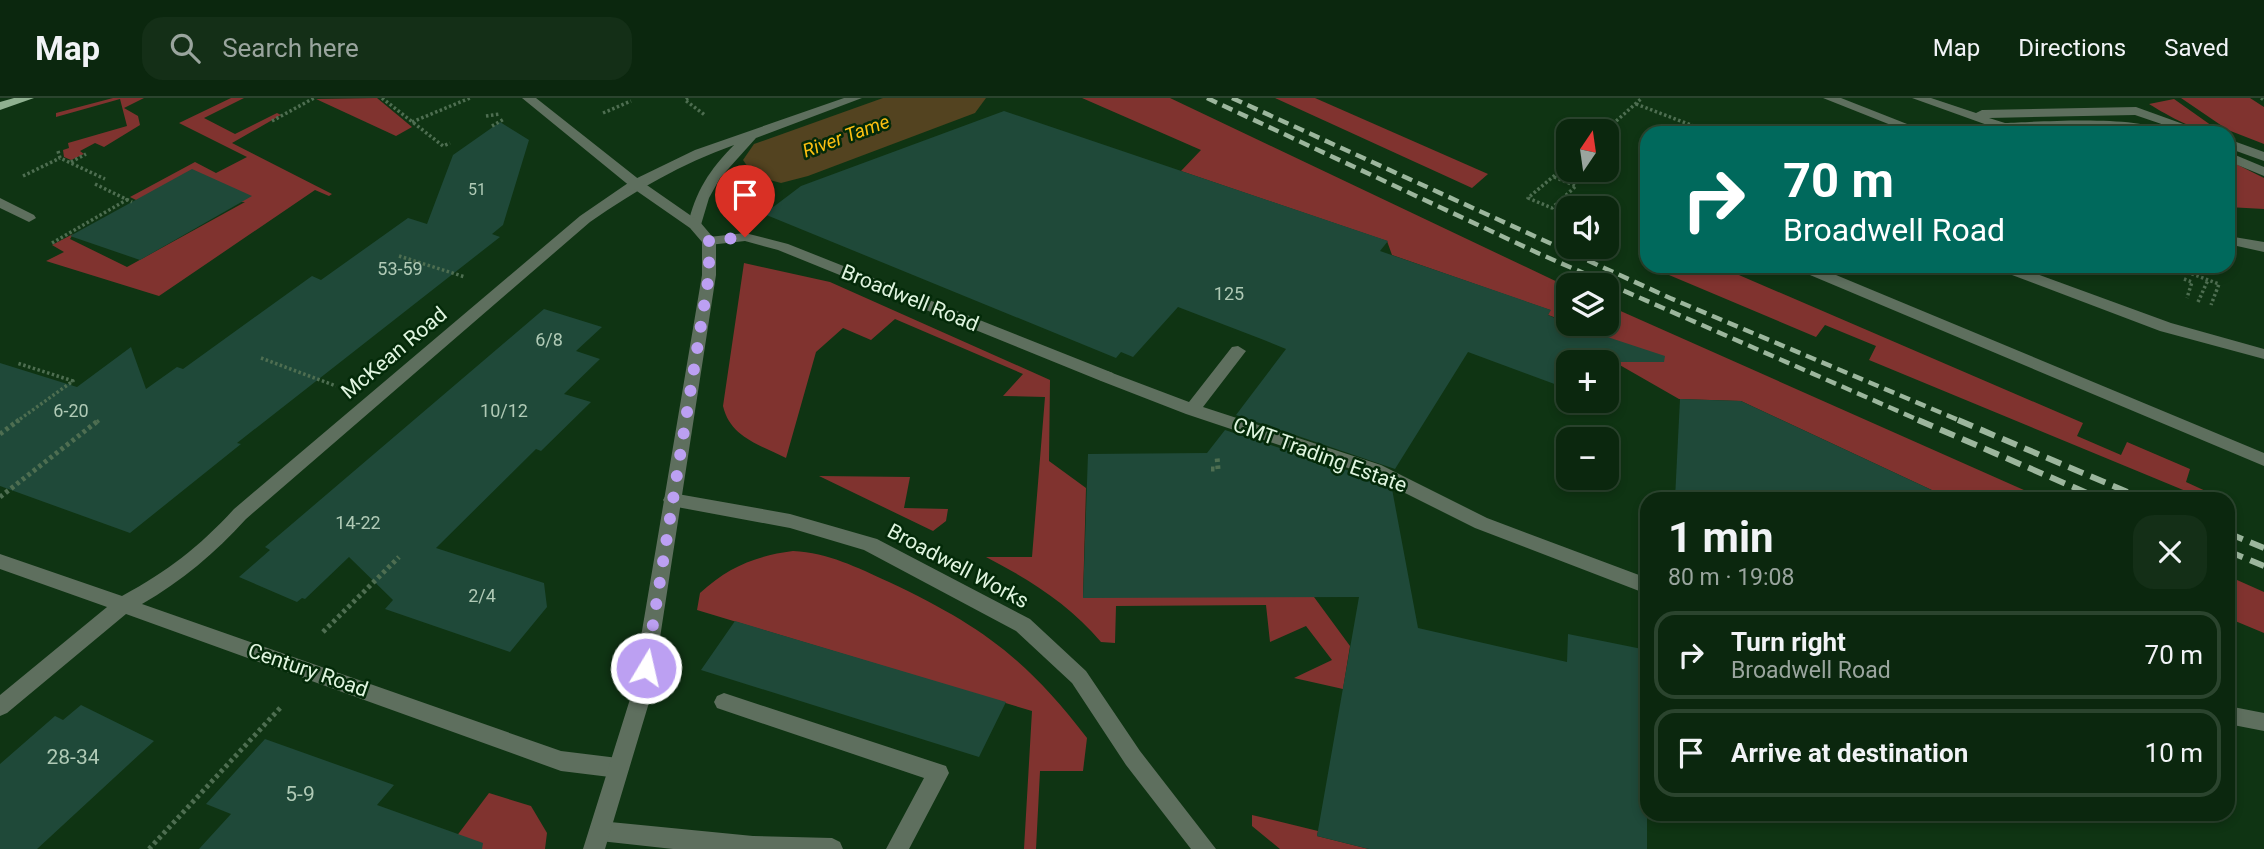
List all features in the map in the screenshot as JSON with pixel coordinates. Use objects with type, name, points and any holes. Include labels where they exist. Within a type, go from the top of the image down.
[{"type":"main road","points":[[0,106],[28,98]]},
{"type":"street","points":[[528,98],[636,184],[695,225],[709,241],[709,275],[641,696],[597,840],[832,849]]},
{"type":"street","name":"McKean Road","points":[[0,706],[123,605],[173,577],[220,536],[240,514],[585,219],[636,184],[758,131],[856,98]]},
{"type":"street","points":[[1829,98],[1904,126]]},
{"type":"street","points":[[1918,98],[2001,126]]},
{"type":"street","points":[[1961,113],[2136,111],[2181,126]]},
{"type":"street","points":[[2059,126],[2120,126]]},
{"type":"street","points":[[695,225],[700,198],[722,163],[758,131]]},
{"type":"street","points":[[2235,146],[2264,158]]},
{"type":"street","points":[[2235,159],[2264,172]]},
{"type":"street","points":[[0,202],[29,218]]},
{"type":"street","name":"Broadwell Road","points":[[709,241],[745,237],[783,247],[1107,377]]},
{"type":"street","points":[[2235,241],[2264,247]]},
{"type":"street","points":[[1817,273],[2264,460]]},
{"type":"street","points":[[2020,273],[2166,327],[2264,354]]},
{"type":"street","points":[[1192,410],[1238,351]]},
{"type":"street","name":"CMT Trading Estate","points":[[1107,377],[1192,410],[1375,470],[1481,523],[1640,583]]},
{"type":"street","name":"Broadwell Works","points":[[672,500],[790,521],[870,544],[1023,625],[1079,677],[1133,758],[1205,849]]},
{"type":"street","name":"Century Road","points":[[0,561],[561,761],[618,768]]},
{"type":"street","points":[[724,702],[938,773],[897,849]]},
{"type":"street","points":[[2235,716],[2264,722]]},
{"type":"path","points":[[272,121],[314,98]]},
{"type":"path","points":[[382,98],[443,146],[450,143]]},
{"type":"path","points":[[411,122],[470,98]]},
{"type":"path","points":[[688,98],[685,100],[710,119]]},
{"type":"path","points":[[1619,119],[1642,98]]},
{"type":"path","points":[[593,117],[631,101]]},
{"type":"path","points":[[1636,104],[1694,126]]},
{"type":"path","points":[[402,115],[411,111]]},
{"type":"path","points":[[431,138],[440,134]]},
{"type":"path","points":[[58,151],[60,158]]},
{"type":"path","points":[[70,162],[86,154]]},
{"type":"path","points":[[49,163],[60,158],[105,179]]},
{"type":"path","points":[[1554,177],[1576,186],[1552,208],[1528,198],[1554,177]]},
{"type":"path","points":[[45,247],[130,201],[95,184]]},
{"type":"path","points":[[399,256],[466,278]]},
{"type":"path","points":[[2184,279],[2193,282],[2186,298],[2198,302],[2208,280]]},
{"type":"path","points":[[261,358],[345,389]]},
{"type":"path","points":[[0,434],[73,380],[17,363]]},
{"type":"path","points":[[0,497],[101,419]]},
{"type":"path","points":[[323,632],[399,557]]},
{"type":"path","points":[[149,849],[282,706]]},
{"type":"shaded area","points":[[113,98],[144,98],[124,108],[138,116],[140,125],[104,147],[95,143],[80,151],[84,154],[71,160],[64,157],[63,150],[69,148],[68,143],[127,126],[120,99],[56,117],[56,113]]},
{"type":"shaded area","points":[[231,98],[244,98],[204,118],[235,134],[277,113],[281,115],[232,143],[332,194],[329,196],[315,190],[159,296],[46,261],[64,252],[52,245],[73,234],[70,239],[127,267],[245,202],[136,200],[130,197],[195,162],[216,173],[247,157],[179,123]]},
{"type":"shaded area","points":[[377,98],[412,127],[396,136],[316,99]]},
{"type":"shaded area","points":[[914,98],[983,98],[750,184],[753,163],[773,150]]},
{"type":"shaded area","points":[[1082,98],[1170,98],[1556,281],[1556,318],[1548,315],[1550,310],[1392,255],[1387,241],[1181,171],[1201,150]]},
{"type":"shaded area","points":[[1275,98],[1315,98],[1488,174],[1472,188]]},
{"type":"shaded area","points":[[2181,98],[2250,98],[2264,107],[2264,144],[2235,133],[2235,126],[2222,126]]},
{"type":"shaded area","points":[[2174,99],[2212,126],[2191,126],[2149,104]]},
{"type":"shaded area","points":[[2235,164],[2264,178],[2264,209],[2235,207]]},
{"type":"shaded area","points":[[744,263],[830,282],[1050,380],[1049,461],[1086,488],[1083,597],[1314,597],[1350,646],[1343,689],[1294,678],[1332,660],[1306,626],[1270,642],[1266,605],[1116,606],[1115,643],[1101,642],[1076,616],[1048,594],[986,557],[1032,557],[1045,397],[1003,396],[1023,374],[895,319],[871,340],[843,328],[816,352],[786,458],[747,439],[732,425],[723,406]]},
{"type":"shaded area","points":[[1664,273],[1734,273],[2083,423],[2077,436],[2121,455],[2127,442],[2190,469],[2186,482],[2208,492],[2188,492],[1869,360],[1876,346],[1825,325],[1816,337]]},
{"type":"shaded area","points":[[1619,310],[2028,492],[1936,492],[1741,401],[1679,399],[1619,365],[1619,350],[1597,350],[1599,336],[1619,336]]},
{"type":"shaded area","points":[[819,476],[910,477],[904,508],[948,509],[946,521],[933,531]]},
{"type":"shaded area","points":[[793,551],[819,555],[854,566],[950,613],[976,629],[1022,665],[1065,710],[1087,738],[1083,771],[1040,771],[1036,849],[1024,849],[1032,711],[697,610],[700,593],[721,576],[754,560]]},
{"type":"shaded area","points":[[2235,579],[2264,592],[2264,633],[2235,621]]},
{"type":"shaded area","points":[[489,793],[531,806],[547,833],[545,849],[447,849]]},
{"type":"shaded area","points":[[1252,815],[1318,831],[1317,836],[1369,849],[1280,849],[1252,826]]},
{"type":"building","points":[[1004,111],[1388,241],[1380,251],[1551,310],[1548,315],[1556,319],[1556,336],[1604,336],[1665,356],[1664,362],[1619,362],[1619,350],[1556,350],[1556,385],[1468,352],[1395,469],[1236,415],[1286,349],[1178,307],[1133,357],[1121,352],[1116,358],[764,214],[801,186]]},
{"type":"building","points":[[500,122],[529,140],[503,225],[492,234],[500,237],[237,443],[241,444],[130,533],[0,486],[0,363],[77,387],[131,347],[146,389],[177,367],[183,369],[312,276],[321,280],[408,218],[427,224],[453,155]]},
{"type":"building","points":[[192,169],[252,196],[140,260],[70,236]]},
{"type":"building","points":[[544,309],[602,327],[576,351],[600,359],[564,394],[591,402],[541,451],[536,449],[436,548],[544,583],[547,607],[510,652],[385,609],[393,600],[349,557],[305,599],[297,602],[239,577],[270,550],[265,547]]},
{"type":"building","points":[[1680,399],[1741,401],[1936,492],[1675,492]]},
{"type":"building","points":[[1225,430],[1368,477],[1392,489],[1418,628],[1567,662],[1568,634],[1640,649],[1640,821],[1647,821],[1647,849],[1369,849],[1317,836],[1359,597],[1083,598],[1088,454],[1207,453]]},
{"type":"building","points":[[735,621],[1006,702],[979,757],[701,670]]},
{"type":"building","points":[[81,705],[154,741],[37,849],[0,849],[0,764],[55,716],[63,720]]},
{"type":"building","points":[[265,739],[394,785],[377,805],[483,843],[482,849],[199,849],[231,814],[206,804]]},
{"type":"waterway","name":"River Tame","points":[[781,160],[950,98]]},
{"type":"railway","points":[[1207,98],[1540,254],[1923,422]]},
{"type":"railway","points":[[1232,98],[1670,298],[1963,422]]},
{"type":"railway","points":[[1918,420],[2085,492]]},
{"type":"railway","points":[[1958,420],[2128,492]]},
{"type":"railway","points":[[2235,536],[2264,548]]},
{"type":"railway","points":[[2235,554],[2264,566]]},
{"type":"route","points":[[646,668],[709,275],[709,241],[745,237]]}]
